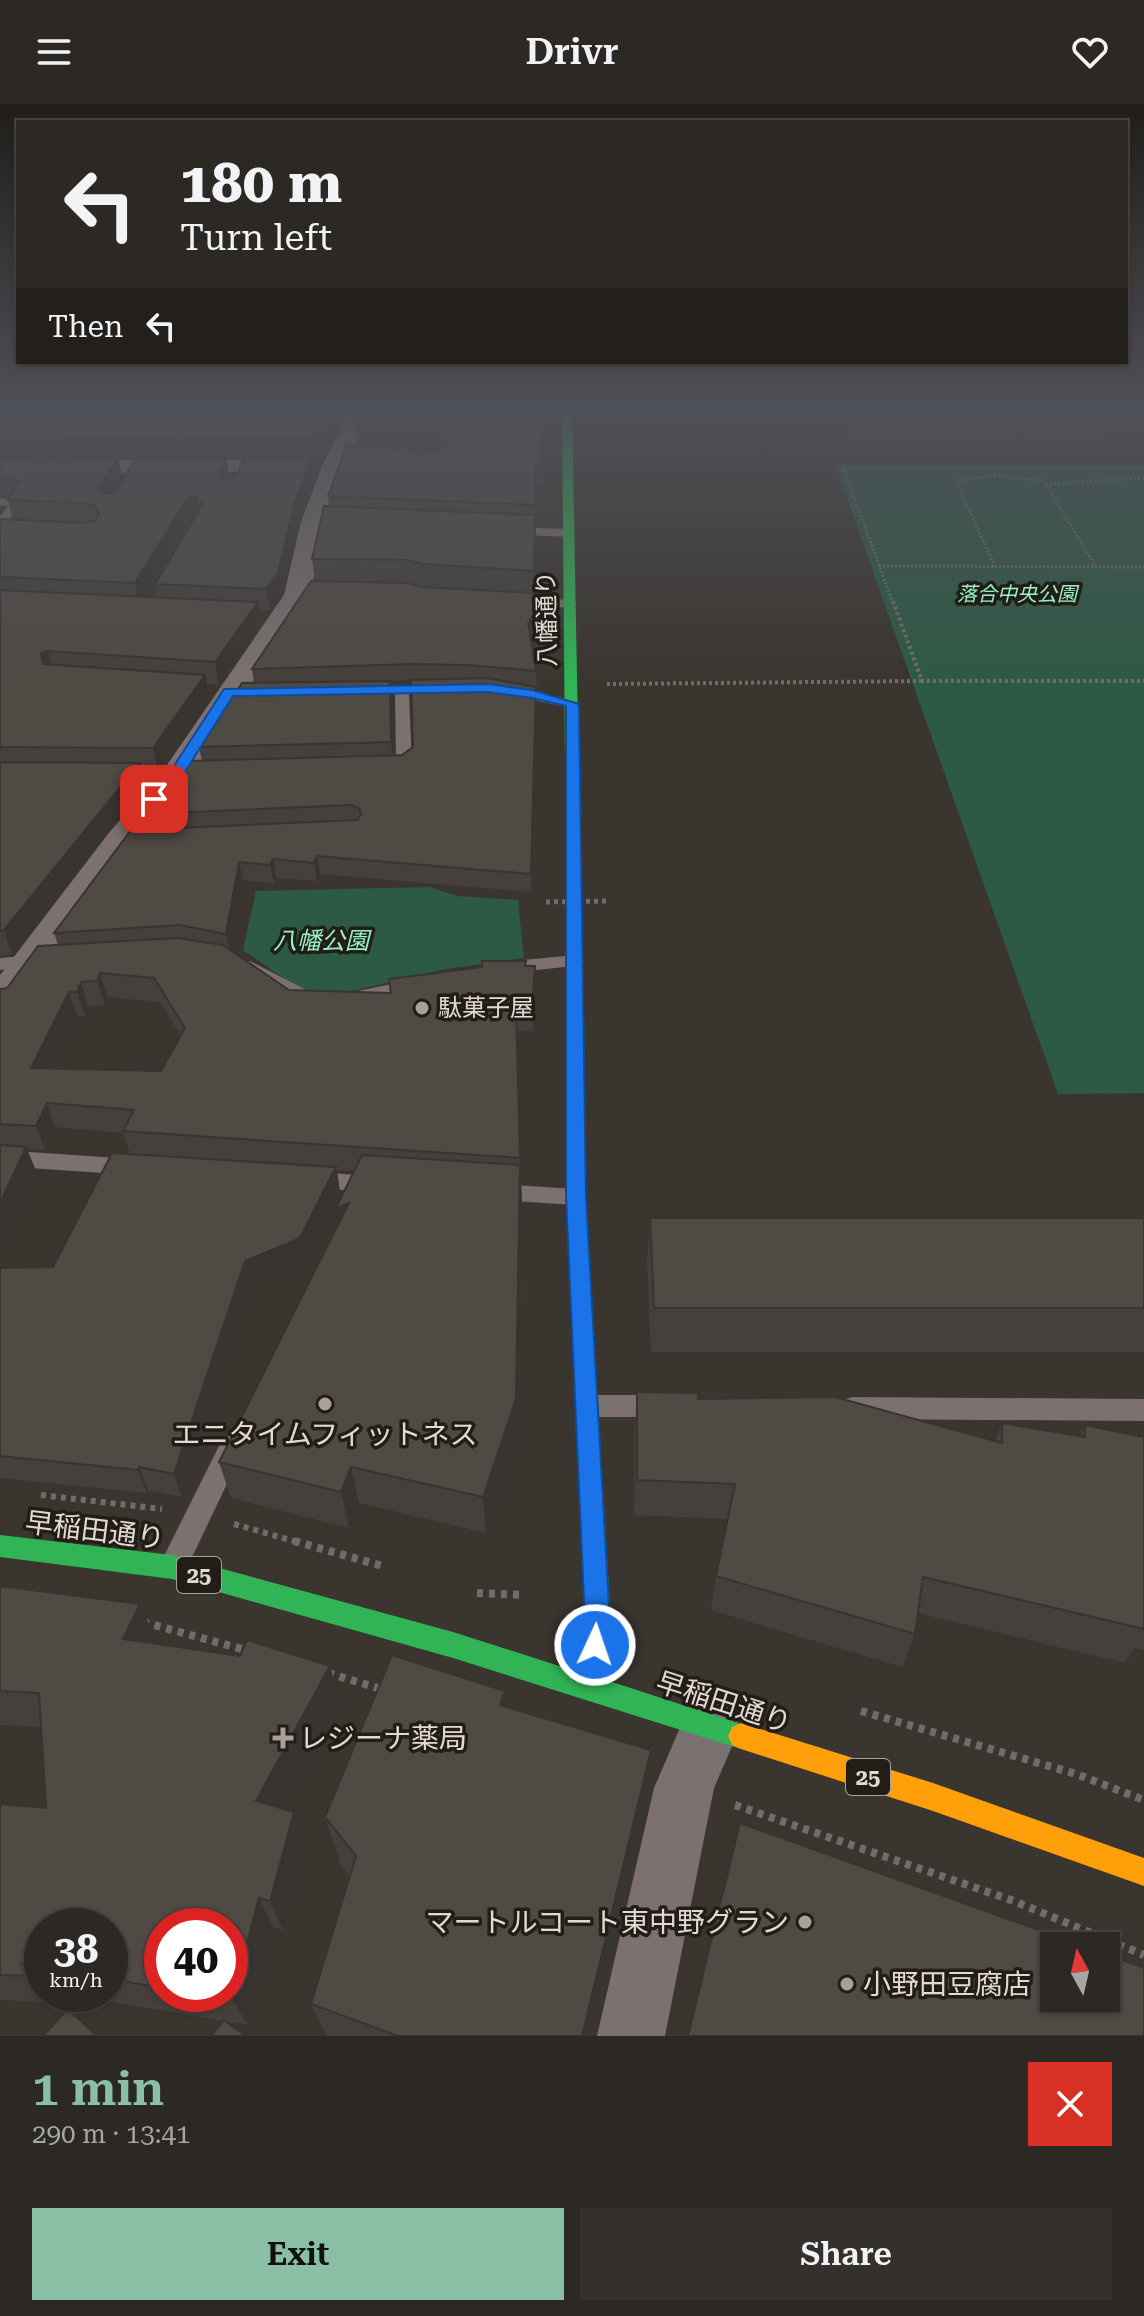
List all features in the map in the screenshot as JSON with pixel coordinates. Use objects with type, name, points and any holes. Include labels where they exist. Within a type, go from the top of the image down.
[{"type":"street","points":[[0,1001],[13,963],[180,774],[274,617],[304,590],[320,522],[329,501]]},
{"type":"street","name":"八幡通り","points":[[568,501],[576,1197],[598,1623],[589,1688]]},
{"type":"street","points":[[0,526],[30,530]]},
{"type":"street","name":"早稲田通り","points":[[0,1546],[172,1567],[453,1645],[933,1797],[1144,1872]]},
{"type":"street","points":[[631,2036],[684,1788],[710,1728]]},
{"type":"lane","points":[[0,502],[16,503],[0,526]]},
{"type":"lane","points":[[500,530],[569,533]]},
{"type":"lane","points":[[500,599],[570,604]]},
{"type":"lane","points":[[355,691],[460,688]]},
{"type":"lane","points":[[488,688],[572,704]]},
{"type":"lane","points":[[374,766],[404,765],[402,691]]},
{"type":"lane","points":[[95,777],[180,774]]},
{"type":"lane","points":[[120,841],[151,840]]},
{"type":"lane","points":[[13,963],[59,959]]},
{"type":"lane","points":[[227,960],[259,970],[291,991],[314,1001],[337,1001],[441,980]]},
{"type":"lane","points":[[485,971],[575,961]]},
{"type":"lane","points":[[0,1158],[156,1169]]},
{"type":"lane","points":[[296,1179],[404,1186]]},
{"type":"lane","points":[[345,1211],[359,1183]]},
{"type":"lane","points":[[480,1191],[576,1197]]},
{"type":"lane","points":[[587,1406],[689,1407]]},
{"type":"lane","points":[[830,1408],[1144,1410]]},
{"type":"lane","points":[[172,1567],[245,1419]]},
{"type":"path","points":[[855,501],[922,681]]},
{"type":"path","points":[[965,501],[995,567]]},
{"type":"path","points":[[1056,501],[1096,567]]},
{"type":"path","points":[[879,566],[1144,567]]},
{"type":"path","points":[[603,684],[1144,681]]},
{"type":"path","points":[[546,902],[609,901]]},
{"type":"path","points":[[129,1619],[256,1653]]},
{"type":"path","points":[[315,1670],[389,1691]]},
{"type":"path","points":[[851,1708],[1076,1774],[1144,1800]]},
{"type":"path","points":[[727,1802],[1014,1901],[1144,1955]]},
{"type":"green space","name":"落合中央公園","points":[[848,501],[1144,501],[1144,1093],[1058,1094]]},
{"type":"green space","name":"八幡公園","points":[[430,887],[457,896],[518,900],[524,958],[446,969],[352,991],[305,993],[243,950],[256,891]]},
{"type":"building","points":[[38,501],[185,501],[135,583],[0,577],[0,519],[94,521],[99,514],[96,506]]},
{"type":"building","points":[[201,501],[295,501],[278,573],[266,589],[155,584],[203,504]]},
{"type":"building","points":[[447,501],[535,501],[535,505]]},
{"type":"building","points":[[324,506],[535,515],[534,571],[423,564],[406,560],[312,559]]},
{"type":"building","points":[[311,581],[406,583],[423,587],[534,593],[533,605],[539,606],[528,623],[536,671],[412,664],[252,669]]},
{"type":"building","points":[[0,590],[258,602],[215,662],[41,653],[43,664],[205,675],[153,748],[0,747]]},
{"type":"building","points":[[487,678],[536,687],[531,874],[317,856],[314,863],[273,859],[270,865],[239,862],[226,934],[179,925],[54,933],[131,830],[357,820],[361,814],[359,808],[351,805],[145,814],[189,761],[402,755],[413,747],[411,680]]},
{"type":"building","points":[[390,681],[391,742],[199,747],[242,683]]},
{"type":"building","points":[[0,762],[140,763],[4,930],[0,931]]},
{"type":"building","points":[[178,938],[223,945],[289,990],[391,993],[389,979],[482,967],[482,961],[526,961],[525,966],[535,966],[532,1007],[516,1007],[520,1158],[123,1131],[134,1110],[47,1103],[36,1126],[0,1124],[0,989],[7,988],[38,946]],"holes":[[[100,973],[154,978],[185,1028],[161,1071],[31,1068],[69,992],[77,992],[81,982],[97,981]]]},
{"type":"building","points":[[0,1145],[26,1147],[0,1203]]},
{"type":"building","points":[[112,1153],[336,1167],[300,1238],[245,1261],[174,1474],[139,1467],[138,1470],[0,1456],[0,1268],[53,1267]]},
{"type":"building","points":[[362,1155],[520,1165],[516,1399],[483,1497],[351,1467],[341,1492],[219,1462],[349,1203],[336,1208]]},
{"type":"building","points":[[650,1218],[1144,1218],[1144,1308],[654,1308]]},
{"type":"building","points":[[637,1392],[698,1393],[698,1399],[835,1397],[1002,1443],[1002,1423],[1085,1437],[1085,1425],[1144,1437],[1144,1629],[923,1577],[915,1634],[716,1576],[735,1484],[637,1480]]},
{"type":"building","points":[[0,1586],[140,1604],[123,1639],[240,1656],[247,1640],[330,1666],[256,1801],[294,1812],[270,1901],[259,1898],[248,1939],[248,1908],[144,1908],[144,1985],[128,1982],[128,1908],[24,1908],[24,1976],[0,1975],[0,1804],[46,1808],[39,1693],[0,1691]]},
{"type":"building","points":[[392,1655],[505,1691],[500,1705],[651,1750],[582,2036],[398,2036],[311,2004],[356,1856],[325,1817]]},
{"type":"building","name":"マートルコート東中野グラン","points":[[740,1823],[1044,1932],[1040,1932],[1040,2012],[1120,2012],[1120,1959],[1144,1968],[1144,2036],[688,2036]]},
{"type":"building","points":[[65,2012],[71,2012],[97,2036],[43,2036]]},
{"type":"building","points":[[224,2020],[246,2036],[211,2036]]},
{"type":"traffic: fast","points":[[568,501],[575,993]]},
{"type":"traffic: fast","points":[[576,1202],[598,1623],[589,1688]]},
{"type":"traffic: fast","points":[[0,1546],[172,1567],[453,1645],[741,1736]]},
{"type":"traffic: slow","points":[[741,1736],[933,1797],[1144,1872]]},
{"type":"traffic: jam","points":[[575,993],[576,1202]]},
{"type":"place","name":"駄菓子屋","points":[[422,1008]]},
{"type":"place","name":"エニタイムフィットネス","points":[[325,1404]]},
{"type":"place","name":"レジーナ薬局","points":[[283,1738]]},
{"type":"place","name":"マートルコート東中野グラン","points":[[805,1922]]},
{"type":"place","name":"小野田豆腐店","points":[[847,1984]]},
{"type":"route","points":[[154,799],[178,772],[229,692],[488,688],[572,704],[576,1197],[598,1623],[595,1645]]}]
